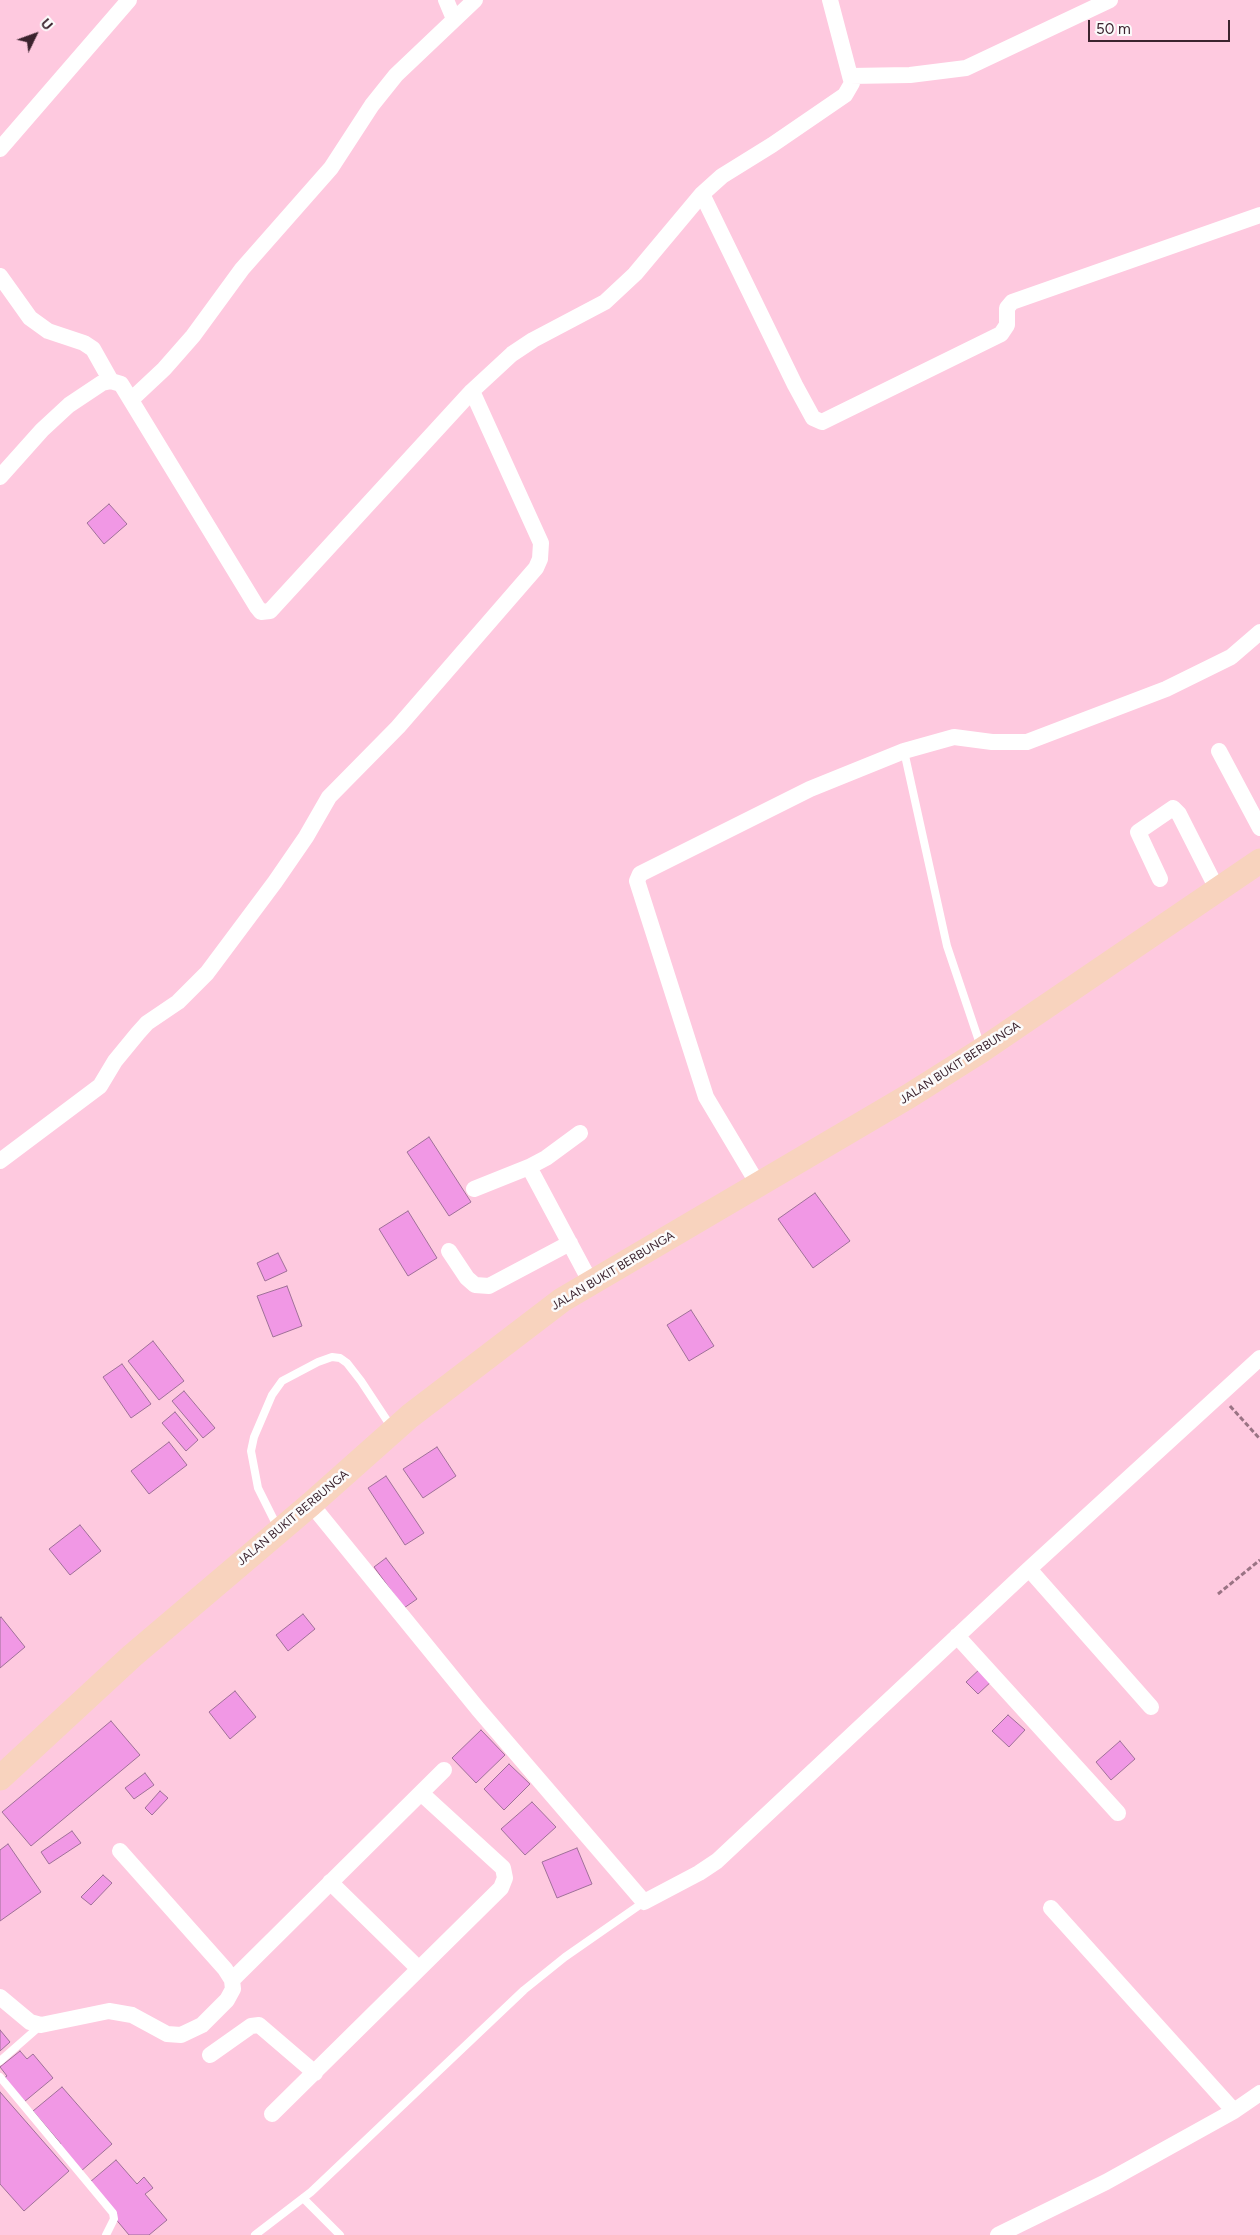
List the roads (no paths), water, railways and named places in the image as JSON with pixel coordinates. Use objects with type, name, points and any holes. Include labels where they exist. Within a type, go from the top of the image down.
[{"type":"main road","name":"JALAN BUKIT BERBUNGA","points":[[0,1778],[132,1656],[311,1504],[394,1430],[562,1300],[759,1186],[982,1050],[1260,861]]},
{"type":"street","points":[[0,149],[129,0]]},
{"type":"street","points":[[446,0],[454,19]]},
{"type":"street","points":[[132,399],[170,362],[193,336],[242,269],[331,168],[372,105],[396,75],[475,0]]},
{"type":"street","points":[[0,477],[42,430],[88,390],[111,381],[121,384],[132,399],[261,612],[270,611],[472,391],[512,354],[605,302],[635,274],[702,194],[722,176],[772,146],[844,95],[852,83],[830,0]]},
{"type":"street","points":[[850,76],[910,75],[966,68],[1110,0]]},
{"type":"street","points":[[702,194],[795,385],[814,418],[822,422],[1001,334],[1007,324],[1007,308],[1012,302],[1260,215]]},
{"type":"street","points":[[0,276],[30,318],[48,331],[84,343],[93,349],[111,381]]},
{"type":"street","points":[[0,1161],[100,1086],[115,1061],[138,1032],[147,1023],[178,1002],[207,973],[276,882],[329,797],[398,727],[536,568],[540,559],[541,543],[472,391]]},
{"type":"street","points":[[759,1186],[706,1097],[637,879],[644,872],[810,789],[904,752],[954,738],[992,742],[1027,742],[1166,689],[1231,656],[1260,632]]},
{"type":"street","points":[[1219,751],[1260,828]]},
{"type":"street","points":[[1160,880],[1138,832],[1173,808],[1180,814],[1218,890]]},
{"type":"street","points":[[474,1189],[529,1168],[580,1133]]},
{"type":"street","points":[[529,1168],[591,1283]]},
{"type":"street","points":[[449,1251],[467,1278],[475,1285],[489,1286],[570,1243]]},
{"type":"street","points":[[311,1504],[478,1709],[644,1902],[699,1873],[717,1861],[1029,1569],[1260,1358]]},
{"type":"street","points":[[1029,1569],[1151,1707]]},
{"type":"street","points":[[957,1636],[1118,1813]]},
{"type":"street","points":[[232,1980],[444,1770]]},
{"type":"street","points":[[272,2114],[501,1888],[505,1878],[503,1868],[421,1792]]},
{"type":"street","points":[[0,1998],[30,2022],[41,2025],[109,2011],[132,2015],[167,2034],[180,2035],[202,2025],[227,2000],[233,1989],[232,1980],[120,1851]]},
{"type":"street","points":[[330,1882],[419,1969]]},
{"type":"street","points":[[1051,1908],[1234,2111]]},
{"type":"street","points":[[210,2055],[251,2026],[259,2025],[315,2073]]},
{"type":"street","points":[[998,2235],[1077,2198],[1234,2111],[1260,2093]]},
{"type":"lane","points":[[904,752],[948,946],[982,1050]]},
{"type":"lane","points":[[279,1530],[258,1488],[251,1451],[254,1437],[272,1395],[282,1382],[318,1362],[332,1357],[340,1358],[347,1363],[360,1380],[394,1430]]},
{"type":"lane","points":[[255,2235],[303,2198],[524,1990],[565,1957],[644,1902]]},
{"type":"lane","points":[[0,2061],[41,2025]]},
{"type":"lane","points":[[0,2077],[113,2213],[114,2219],[106,2235]]},
{"type":"lane","points":[[303,2198],[340,2235]]}]
